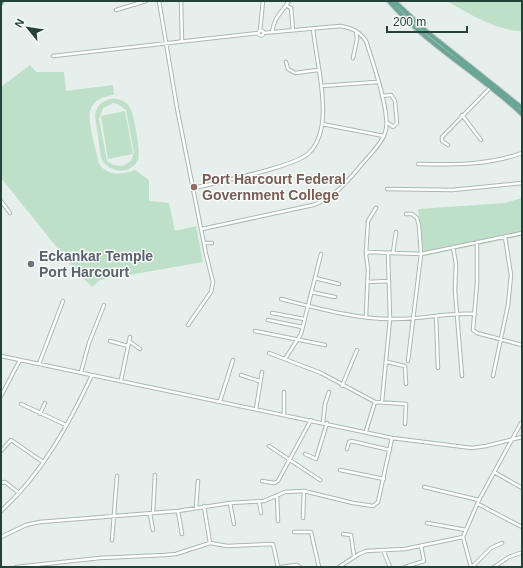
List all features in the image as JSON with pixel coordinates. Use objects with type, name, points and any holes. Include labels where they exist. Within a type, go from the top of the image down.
[{"type":"main road","points":[[389,1],[416,28],[491,87],[522,114]]},
{"type":"main road","points":[[394,1],[426,32],[522,108]]},
{"type":"street","points":[[116,10],[146,1]]},
{"type":"street","points":[[161,1],[177,108],[214,287],[188,325]]},
{"type":"street","points":[[180,1],[182,42]]},
{"type":"street","points":[[261,32],[263,1]]},
{"type":"street","points":[[272,32],[279,12],[289,1]]},
{"type":"street","points":[[286,6],[291,8],[293,30]]},
{"type":"street","points":[[54,56],[85,51],[167,44],[261,32],[340,26],[355,30],[366,41],[387,113],[387,123],[384,136],[342,187],[318,204],[202,229]]},
{"type":"street","points":[[194,188],[297,161],[313,149],[322,124],[321,86],[313,29]]},
{"type":"street","points":[[353,58],[357,38],[355,30]]},
{"type":"street","points":[[286,62],[288,69],[295,73],[318,70]]},
{"type":"street","points":[[321,86],[377,82]]},
{"type":"street","points":[[448,145],[442,141],[442,137],[491,87]]},
{"type":"street","points":[[382,96],[391,95],[395,101],[397,116],[395,126],[393,127],[387,123]]},
{"type":"street","points":[[462,116],[481,140]]},
{"type":"street","points":[[322,124],[384,136]]},
{"type":"street","points":[[418,164],[446,165],[481,162],[510,157],[522,153]]},
{"type":"street","points":[[387,189],[452,190],[522,182]]},
{"type":"street","points":[[1,202],[10,213]]},
{"type":"street","points":[[366,316],[368,282],[366,253],[368,221],[376,208]]},
{"type":"street","points":[[406,214],[412,214],[417,218],[421,254],[413,319],[408,344],[408,361]]},
{"type":"street","points":[[393,253],[396,232]]},
{"type":"street","points":[[366,253],[421,254],[522,233]]},
{"type":"street","points":[[493,376],[508,305],[511,275],[505,236]]},
{"type":"street","points":[[204,242],[212,243]]},
{"type":"street","points":[[477,242],[477,283],[473,330],[500,340],[522,345]]},
{"type":"street","points":[[454,247],[456,264],[454,282],[458,313],[462,376]]},
{"type":"street","points":[[382,401],[390,319],[388,253]]},
{"type":"street","points":[[285,359],[298,339],[321,254]]},
{"type":"street","points":[[315,278],[339,284]]},
{"type":"street","points":[[368,282],[389,281]]},
{"type":"street","points":[[311,292],[335,297]]},
{"type":"street","points":[[281,299],[366,316],[390,319],[413,319],[458,313],[475,314]]},
{"type":"street","points":[[39,364],[63,301]]},
{"type":"street","points":[[81,372],[89,343],[104,305]]},
{"type":"street","points":[[272,313],[304,319]]},
{"type":"street","points":[[436,316],[438,368]]},
{"type":"street","points":[[268,320],[302,327]]},
{"type":"street","points":[[255,331],[326,345]]},
{"type":"street","points":[[121,380],[130,337]]},
{"type":"street","points":[[110,341],[128,346]]},
{"type":"street","points":[[129,341],[140,349]]},
{"type":"street","points":[[342,386],[357,350]]},
{"type":"street","points":[[269,353],[320,373],[342,386],[375,402],[382,401],[406,405],[405,424]]},
{"type":"street","points":[[1,356],[366,431],[392,438],[462,448],[486,446],[514,440],[522,436]]},
{"type":"street","points":[[1,396],[20,360]]},
{"type":"street","points":[[220,401],[234,360]]},
{"type":"street","points":[[387,362],[405,366],[406,384]]},
{"type":"street","points":[[256,409],[259,381],[262,372]]},
{"type":"street","points":[[241,374],[259,381]]},
{"type":"street","points":[[1,511],[44,462],[66,425],[92,375]]},
{"type":"street","points":[[284,392],[284,414]]},
{"type":"street","points":[[323,422],[325,404],[329,392]]},
{"type":"street","points":[[366,431],[375,402]]},
{"type":"street","points":[[40,414],[45,403]]},
{"type":"street","points":[[21,404],[66,425]]},
{"type":"street","points":[[262,481],[276,482],[311,420]]},
{"type":"street","points":[[305,454],[316,459],[327,423]]},
{"type":"street","points":[[502,543],[492,548],[471,567],[463,537],[479,500],[514,440],[521,423]]},
{"type":"street","points":[[1,537],[26,525],[40,522],[178,511],[204,506],[259,501],[285,492],[304,491],[353,503],[373,506],[378,502],[392,438]]},
{"type":"street","points":[[1,451],[11,440],[44,462]]},
{"type":"street","points":[[347,449],[349,442],[352,441],[390,450]]},
{"type":"street","points":[[269,446],[320,480]]},
{"type":"street","points":[[340,470],[384,479]]},
{"type":"street","points":[[494,472],[522,488]]},
{"type":"street","points":[[153,530],[151,514],[155,475]]},
{"type":"street","points":[[112,540],[117,476]]},
{"type":"street","points":[[196,508],[198,481]]},
{"type":"street","points":[[1,483],[5,482],[19,492]]},
{"type":"street","points":[[424,486],[479,500]]},
{"type":"street","points":[[303,518],[304,491]]},
{"type":"street","points":[[277,495],[278,521]]},
{"type":"street","points":[[259,501],[261,513]]},
{"type":"street","points":[[230,503],[234,524]]},
{"type":"street","points":[[478,504],[522,527]]},
{"type":"street","points":[[204,506],[210,543]]},
{"type":"street","points":[[178,511],[182,534]]},
{"type":"street","points":[[427,523],[466,530]]},
{"type":"street","points":[[294,532],[311,532],[319,567]]},
{"type":"street","points":[[343,534],[351,535],[354,556]]},
{"type":"street","points":[[339,567],[343,566],[354,556],[366,551],[421,546],[463,537]]},
{"type":"street","points":[[16,567],[100,558],[164,556],[176,554],[210,543],[227,546],[273,544],[279,567],[297,565],[300,567]]},
{"type":"street","points":[[405,567],[424,561],[421,546]]},
{"type":"street","points":[[383,550],[390,567]]},
{"type":"street","points":[[494,567],[509,557],[520,553]]},
{"type":"street","points":[[64,563],[66,567]]},
{"type":"green space","points":[[447,1],[522,1],[522,31],[503,28],[483,21]]},
{"type":"green space","points":[[30,65],[36,72],[64,72],[66,91],[113,85],[114,95],[106,96],[96,101],[91,107],[89,115],[99,164],[107,171],[116,173],[125,173],[135,170],[149,180],[149,201],[169,203],[175,231],[196,226],[203,262],[100,280],[92,287],[75,270],[1,178],[1,87]]},
{"type":"green space","points":[[115,99],[125,102],[129,106],[133,116],[138,141],[139,156],[138,160],[130,169],[119,171],[109,167],[101,158],[95,115],[98,107],[107,100]],"holes":[[[113,103],[118,104],[126,110],[134,153],[131,161],[123,166],[113,165],[107,161],[99,119],[103,108]]]},
{"type":"green space","points":[[125,111],[133,154],[108,159],[101,116]]},
{"type":"green space","points":[[522,198],[522,236],[424,256],[418,209],[505,203]]},
{"type":"place","name":"Port Harcourt Federal Government College","points":[[194,187]]},
{"type":"place","name":"Eckankar Temple Port Harcourt","points":[[31,264]]}]
